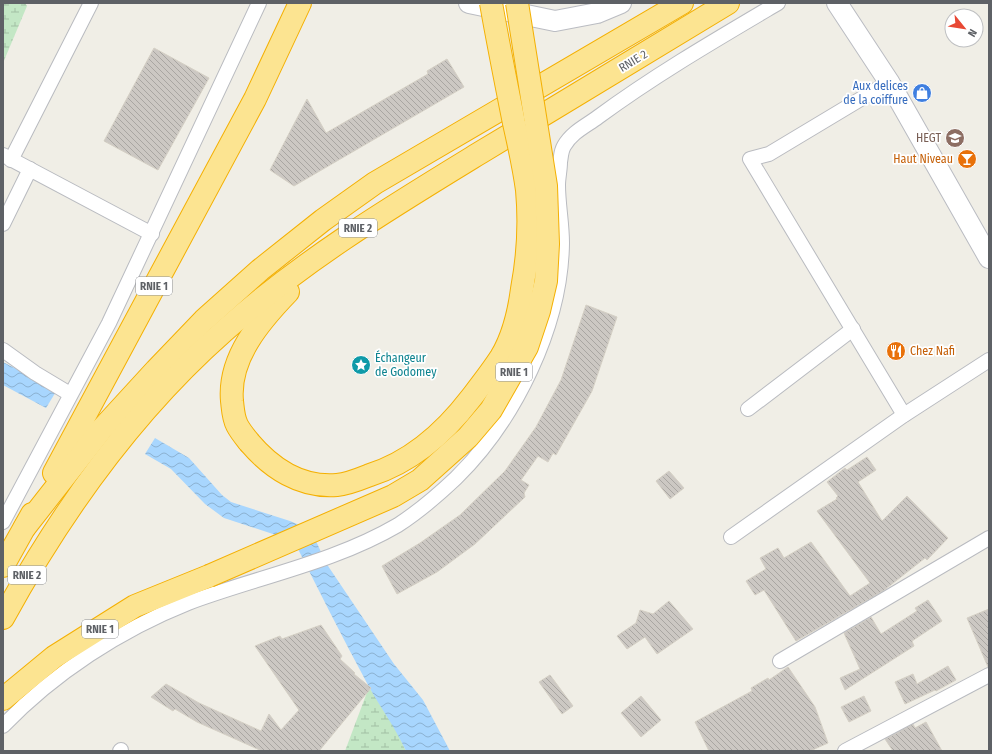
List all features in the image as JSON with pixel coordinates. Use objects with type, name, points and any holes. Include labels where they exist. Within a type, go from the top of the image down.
[{"type":"highway","name":"RNIE 1","points":[[3,566],[255,99],[300,3]]},
{"type":"highway","points":[[328,248],[272,308],[256,330],[236,364],[231,388],[236,424],[261,457],[275,468],[294,478],[318,485],[339,485],[383,471],[415,453],[441,432],[464,406],[502,356],[514,328],[526,267],[527,198],[522,160],[490,3]]},
{"type":"highway","name":"RNIE 1","points":[[3,699],[54,657],[135,606],[209,576],[393,496],[420,480],[468,437],[490,410],[514,372],[527,347],[539,311],[546,281],[548,244],[546,186],[517,3]]},
{"type":"highway","name":"RNIE 2","points":[[25,526],[101,430],[156,370],[204,320],[260,270],[323,220],[375,183],[682,3]]},
{"type":"highway","name":"RNIE 2","points":[[3,618],[53,532],[88,480],[148,408],[223,331],[281,282],[328,248],[388,209],[728,3]]},
{"type":"street","points":[[91,3],[7,157],[152,234]]},
{"type":"street","points":[[3,522],[109,323],[259,3]]},
{"type":"street","points":[[469,3],[555,21],[597,13],[621,3]]},
{"type":"street","points":[[3,726],[51,682],[88,656],[127,632],[186,604],[249,582],[307,565],[365,541],[399,524],[431,500],[456,477],[482,450],[501,424],[522,388],[548,326],[559,277],[562,242],[558,184],[562,148],[572,134],[718,39],[778,3]]},
{"type":"street","points":[[837,3],[889,82],[989,258]]},
{"type":"street","points":[[889,82],[769,154],[750,158],[904,415]]},
{"type":"street","points":[[3,224],[30,169]]},
{"type":"street","points":[[748,409],[853,329]]},
{"type":"street","points":[[3,350],[70,394]]},
{"type":"street","points":[[731,537],[904,415],[989,360]]},
{"type":"street","points":[[780,661],[989,538]]},
{"type":"street","points":[[846,751],[989,675]]},
{"type":"green space","points":[[3,3],[25,3],[27,6],[3,63]]},
{"type":"green space","points":[[369,687],[396,730],[406,751],[345,751]]},
{"type":"water","points":[[3,362],[57,390],[46,408],[3,385]]},
{"type":"water","points":[[155,438],[189,458],[222,495],[231,502],[290,521],[311,530],[326,563],[394,664],[423,700],[450,751],[406,751],[358,667],[294,541],[224,518],[205,504],[171,469],[145,454]]},
{"type":"building","points":[[154,48],[209,78],[158,170],[104,141]]},
{"type":"building","points":[[447,59],[464,87],[294,186],[270,170],[307,99],[326,133],[428,74],[427,71]]},
{"type":"building","points":[[586,305],[617,317],[592,391],[556,455],[553,453],[548,462],[538,456],[521,480],[529,485],[524,493],[525,497],[475,544],[437,572],[397,594],[382,566],[420,543],[460,515],[505,471],[536,427],[561,380]]},
{"type":"building","points":[[867,457],[876,470],[858,482],[882,521],[907,496],[948,538],[927,560],[925,558],[883,591],[796,641],[764,590],[755,595],[746,581],[766,569],[760,558],[778,548],[784,558],[811,542],[850,596],[870,583],[817,511],[837,499],[836,498],[838,496],[827,482],[845,468],[847,470]]},
{"type":"building","points":[[669,471],[684,488],[670,499],[656,481]]},
{"type":"building","points":[[928,600],[942,621],[912,641],[914,646],[845,690],[840,678],[860,669],[844,633],[871,617],[881,634],[917,611],[915,608]]},
{"type":"building","points":[[669,601],[693,629],[657,654],[645,637],[627,649],[617,636],[636,623],[640,610],[653,614]]},
{"type":"building","points":[[989,609],[989,667],[988,667],[967,618]]},
{"type":"building","points":[[321,625],[342,656],[340,659],[355,673],[354,674],[371,688],[319,751],[262,751],[197,722],[175,709],[173,711],[151,697],[166,684],[199,703],[261,731],[269,714],[281,730],[299,710],[255,646],[280,636],[282,639]]},
{"type":"building","points":[[948,666],[956,680],[936,691],[935,690],[905,704],[895,682],[913,674],[917,684]]},
{"type":"building","points":[[788,667],[815,707],[828,743],[810,751],[709,751],[695,722],[752,691],[751,688],[768,678],[769,680]]},
{"type":"building","points":[[550,675],[573,706],[562,714],[539,682]]},
{"type":"building","points":[[641,696],[661,720],[641,737],[621,713]]},
{"type":"building","points":[[864,696],[871,711],[849,722],[841,707]]},
{"type":"building","points":[[926,722],[942,751],[893,751],[885,739],[913,724],[915,728]]},
{"type":"place","name":"Aux delices de la coiffure","points":[[922,93]]},
{"type":"place","name":"HEGT","points":[[955,138]]},
{"type":"place","name":"Haut Niveau","points":[[967,159]]},
{"type":"place","name":"Chez Nafi","points":[[896,351]]},
{"type":"place","name":"Échangeur de Godomey","points":[[361,365]]}]
